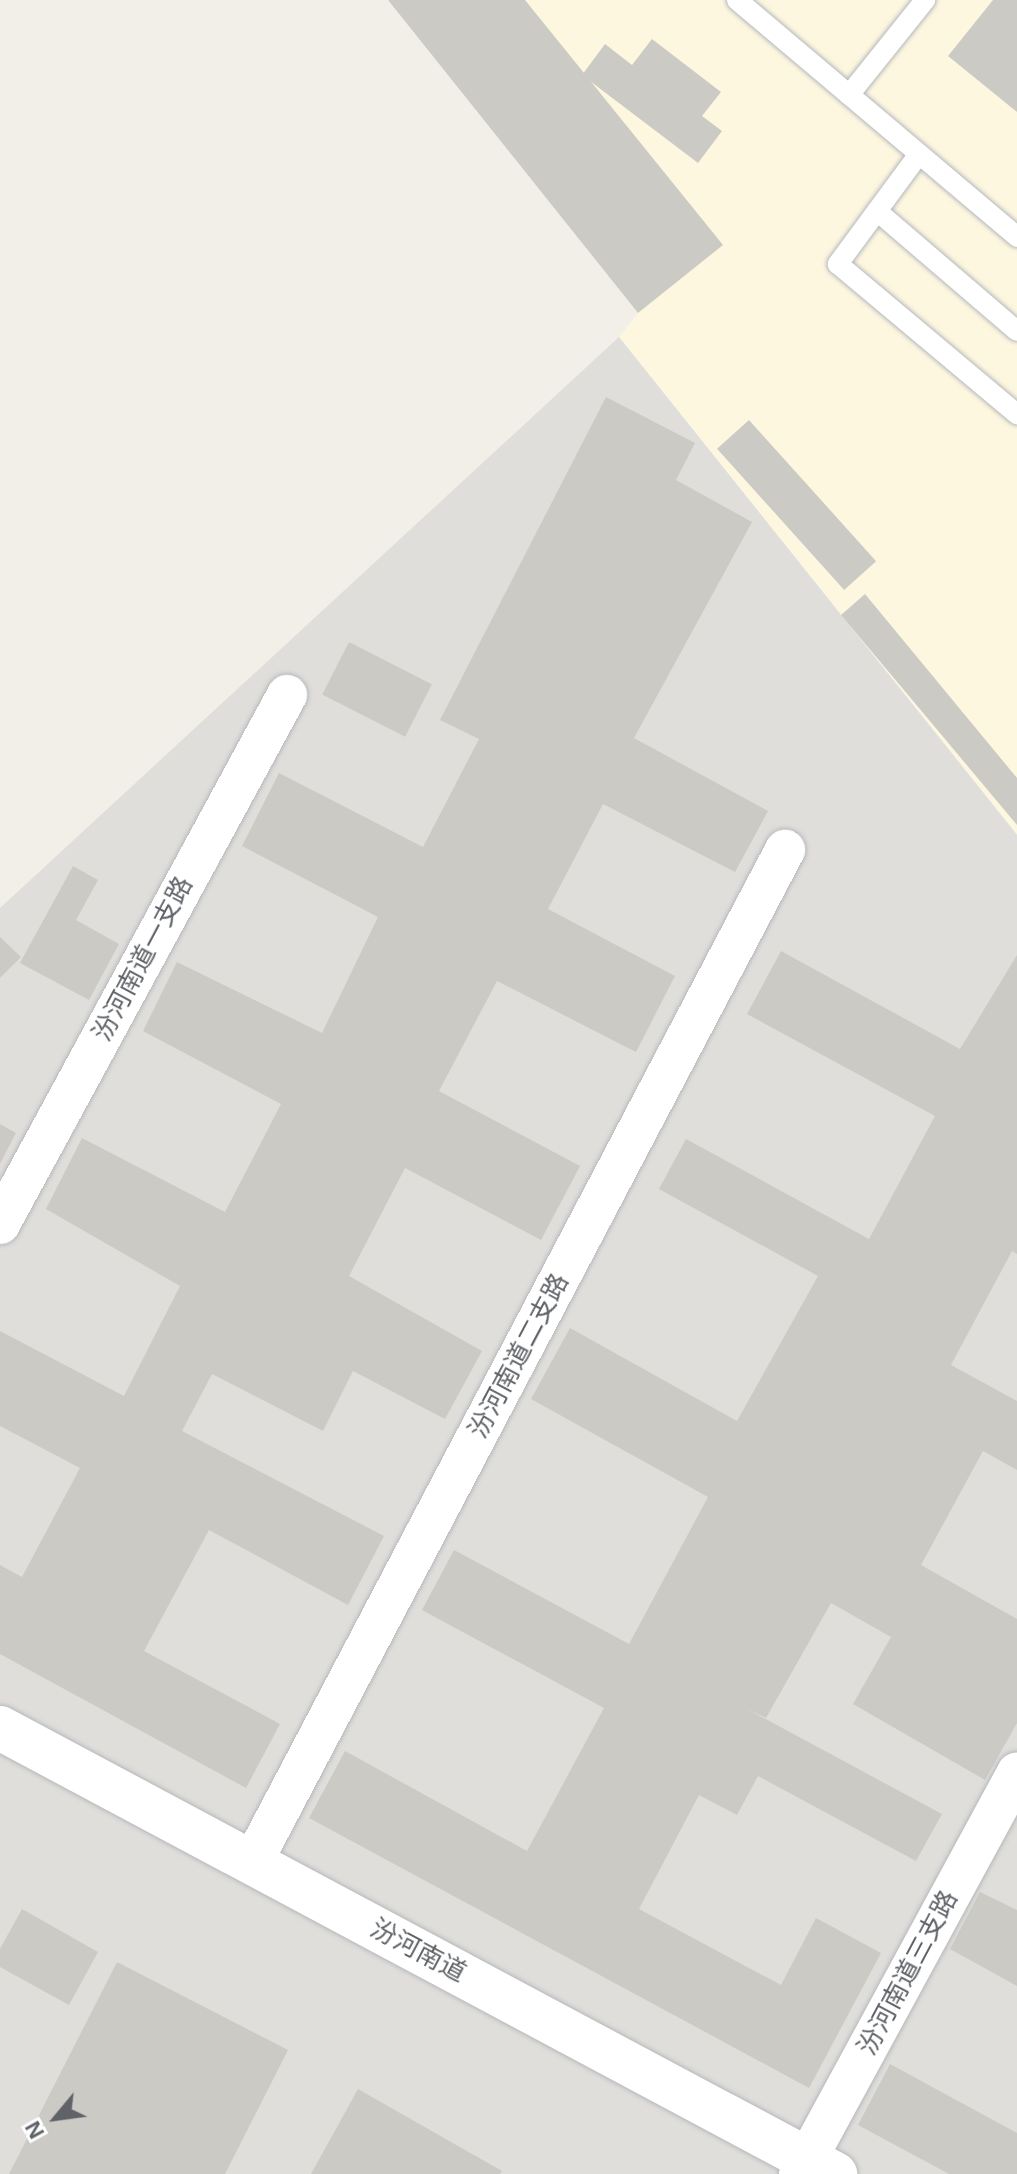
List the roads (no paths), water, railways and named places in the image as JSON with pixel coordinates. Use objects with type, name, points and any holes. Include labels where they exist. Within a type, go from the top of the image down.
[{"type":"street","name":"汾河南道一支路","points":[[0,1224],[287,695]]},
{"type":"street","name":"汾河南道二支路","points":[[252,1863],[785,850]]},
{"type":"street","name":"汾河南道","points":[[0,1728],[814,2169]]},
{"type":"street","name":"汾河南道三支路","points":[[814,2169],[1017,1772]]},
{"type":"lane","points":[[737,0],[1017,237]]},
{"type":"lane","points":[[849,95],[925,0]]},
{"type":"lane","points":[[919,154],[838,264],[1017,414]]},
{"type":"lane","points":[[877,211],[1017,331]]}]
